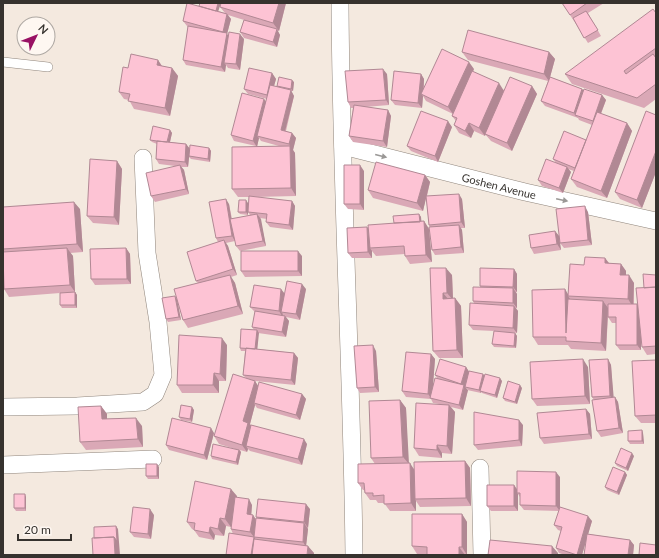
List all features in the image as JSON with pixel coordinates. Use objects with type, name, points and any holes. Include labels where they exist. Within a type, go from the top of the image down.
[{"type":"street","points":[[340,3],[353,465],[354,555]]},
{"type":"street","name":"Goshen Avenue","points":[[343,146],[525,192],[656,221]]},
{"type":"street","points":[[3,407],[77,406],[143,402],[155,394],[162,375],[158,322],[147,253],[143,158]]},
{"type":"street","points":[[3,465],[153,459]]},
{"type":"street","points":[[480,468],[482,555]]},
{"type":"lane","points":[[3,62],[48,67]]},
{"type":"building","points":[[187,3],[227,14],[223,32],[183,21]]},
{"type":"building","points":[[200,3],[218,3],[216,11],[199,6]]},
{"type":"building","points":[[221,3],[279,3],[273,23],[220,7]]},
{"type":"building","points":[[562,3],[587,3],[570,15]]},
{"type":"building","points":[[653,9],[656,13],[656,48],[624,71],[626,74],[653,54],[656,58],[656,84],[637,98],[565,74]]},
{"type":"building","points":[[586,11],[598,30],[584,38],[573,18]]},
{"type":"building","points":[[244,20],[277,29],[273,42],[240,32]]},
{"type":"building","points":[[188,26],[227,33],[221,67],[183,60]]},
{"type":"building","points":[[468,30],[549,52],[544,74],[462,52]]},
{"type":"building","points":[[229,32],[240,34],[236,64],[224,63]]},
{"type":"building","points":[[442,49],[469,62],[448,107],[421,94]]},
{"type":"building","points":[[131,54],[158,60],[157,65],[172,68],[165,108],[128,101],[130,94],[119,92],[123,67],[128,68]]},
{"type":"building","points":[[249,68],[272,73],[267,95],[244,89]]},
{"type":"building","points":[[383,69],[386,100],[348,102],[345,71]]},
{"type":"building","points":[[394,71],[421,74],[418,103],[391,100]]},
{"type":"building","points":[[472,71],[499,83],[479,128],[469,123],[465,131],[454,125],[457,118],[452,116]]},
{"type":"building","points":[[279,77],[292,80],[291,89],[277,86]]},
{"type":"building","points":[[510,77],[532,86],[507,143],[485,134]]},
{"type":"building","points":[[550,77],[582,89],[574,113],[541,101]]},
{"type":"building","points":[[270,85],[291,90],[281,130],[292,133],[289,144],[257,136]]},
{"type":"building","points":[[584,89],[602,95],[593,121],[575,115]]},
{"type":"building","points":[[242,93],[264,99],[253,141],[231,135]]},
{"type":"building","points":[[354,105],[388,110],[383,141],[349,136]]},
{"type":"building","points":[[421,111],[448,121],[435,156],[407,146]]},
{"type":"building","points":[[646,111],[656,115],[656,151],[637,200],[615,192]]},
{"type":"building","points":[[597,112],[627,123],[601,191],[571,179]]},
{"type":"building","points":[[153,126],[170,130],[167,142],[150,140]]},
{"type":"building","points":[[564,131],[586,140],[575,168],[553,159]]},
{"type":"building","points":[[157,141],[186,144],[185,162],[156,159]]},
{"type":"building","points":[[190,145],[209,148],[208,159],[189,156]]},
{"type":"building","points":[[290,146],[291,188],[232,189],[232,147]]},
{"type":"building","points":[[90,159],[117,161],[114,217],[87,216]]},
{"type":"building","points":[[546,159],[567,167],[559,188],[538,180]]},
{"type":"building","points":[[376,162],[425,175],[417,203],[368,190]]},
{"type":"building","points":[[180,165],[186,189],[151,196],[146,173]]},
{"type":"building","points":[[344,165],[360,165],[360,204],[344,204]]},
{"type":"building","points":[[459,194],[461,222],[429,225],[426,196]]},
{"type":"building","points":[[249,196],[292,201],[289,225],[266,222],[267,214],[248,212]]},
{"type":"building","points":[[226,199],[232,236],[216,238],[209,202]]},
{"type":"building","points":[[239,200],[246,200],[246,212],[238,212]]},
{"type":"building","points":[[74,202],[77,244],[3,249],[3,207]]},
{"type":"building","points":[[585,206],[588,240],[560,243],[556,209]]},
{"type":"building","points":[[257,214],[263,241],[236,246],[230,219]]},
{"type":"building","points":[[419,214],[420,222],[394,223],[393,216]]},
{"type":"building","points":[[424,221],[426,255],[405,256],[404,246],[370,248],[368,225]]},
{"type":"building","points":[[459,225],[461,247],[432,250],[429,227]]},
{"type":"building","points":[[367,227],[368,252],[348,253],[347,228]]},
{"type":"building","points":[[555,231],[557,244],[531,248],[529,235]]},
{"type":"building","points":[[224,240],[233,269],[196,281],[187,252]]},
{"type":"building","points":[[67,248],[70,285],[4,289],[3,252]]},
{"type":"building","points":[[126,248],[127,279],[91,279],[90,249]]},
{"type":"building","points":[[241,251],[298,251],[298,271],[241,271]]},
{"type":"building","points":[[585,257],[605,258],[605,263],[621,264],[620,275],[629,275],[628,299],[568,296],[570,264],[584,265]]},
{"type":"building","points":[[430,268],[446,268],[447,293],[443,293],[443,299],[455,298],[457,350],[433,351]]},
{"type":"building","points":[[480,268],[514,269],[513,287],[480,286]]},
{"type":"building","points":[[643,274],[656,275],[656,287],[644,288]]},
{"type":"building","points":[[230,275],[238,306],[183,320],[174,289]]},
{"type":"building","points":[[287,281],[302,284],[296,314],[281,312]]},
{"type":"building","points":[[254,285],[281,289],[279,311],[250,307]]},
{"type":"building","points":[[473,287],[513,288],[513,303],[473,301]]},
{"type":"building","points":[[656,287],[656,346],[642,347],[636,288]]},
{"type":"building","points":[[565,289],[566,333],[568,299],[603,301],[601,343],[566,341],[566,337],[533,337],[532,290]]},
{"type":"building","points":[[75,292],[75,305],[60,305],[60,293]]},
{"type":"building","points":[[175,296],[179,317],[166,319],[162,298]]},
{"type":"building","points":[[470,303],[514,306],[513,328],[469,325]]},
{"type":"building","points":[[608,304],[637,304],[637,345],[616,345],[616,317],[608,317]]},
{"type":"building","points":[[255,311],[285,316],[282,332],[252,327]]},
{"type":"building","points":[[241,329],[257,330],[255,349],[240,348]]},
{"type":"building","points":[[494,331],[515,333],[514,346],[492,344]]},
{"type":"building","points":[[179,335],[222,338],[220,374],[214,373],[213,385],[177,385]]},
{"type":"building","points":[[373,345],[375,387],[357,388],[354,346]]},
{"type":"building","points":[[246,348],[294,353],[291,380],[243,375]]},
{"type":"building","points":[[406,352],[431,354],[428,394],[402,391]]},
{"type":"building","points":[[440,359],[466,367],[461,384],[435,375]]},
{"type":"building","points":[[583,359],[585,396],[532,399],[530,362]]},
{"type":"building","points":[[608,359],[610,396],[592,397],[589,360]]},
{"type":"building","points":[[656,360],[656,415],[635,416],[632,361]]},
{"type":"building","points":[[469,371],[483,374],[479,390],[465,387]]},
{"type":"building","points":[[233,374],[255,381],[243,421],[248,423],[242,445],[214,436]]},
{"type":"building","points":[[485,374],[500,378],[495,395],[480,391]]},
{"type":"building","points":[[435,378],[464,385],[459,405],[430,398]]},
{"type":"building","points":[[508,381],[520,385],[515,402],[503,398]]},
{"type":"building","points":[[259,382],[302,394],[296,415],[254,403]]},
{"type":"building","points":[[615,397],[619,428],[597,431],[592,400]]},
{"type":"building","points":[[400,400],[403,457],[371,458],[369,401]]},
{"type":"building","points":[[416,403],[449,405],[447,446],[437,445],[437,450],[414,448]]},
{"type":"building","points":[[181,405],[192,407],[190,419],[179,417]]},
{"type":"building","points":[[101,406],[102,419],[136,418],[138,439],[80,442],[78,407]]},
{"type":"building","points":[[586,409],[589,434],[540,438],[537,413]]},
{"type":"building","points":[[474,412],[519,420],[519,440],[474,445]]},
{"type":"building","points":[[172,418],[211,428],[204,455],[166,445]]},
{"type":"building","points":[[251,425],[304,439],[298,459],[246,446]]},
{"type":"building","points":[[642,430],[642,441],[628,441],[628,431]]},
{"type":"building","points":[[213,444],[239,450],[236,462],[211,456]]},
{"type":"building","points":[[621,448],[632,453],[626,468],[615,463]]},
{"type":"building","points":[[465,461],[466,498],[415,499],[414,462]]},
{"type":"building","points":[[410,463],[411,503],[384,504],[384,495],[373,496],[373,493],[365,493],[364,483],[358,483],[358,464]]},
{"type":"building","points":[[146,464],[157,464],[157,476],[146,476]]},
{"type":"building","points":[[613,467],[625,472],[617,492],[605,487]]},
{"type":"building","points":[[517,471],[556,472],[556,506],[520,505],[520,493],[517,493]]},
{"type":"building","points":[[195,481],[231,489],[225,519],[220,518],[218,529],[210,527],[209,533],[194,530],[195,523],[187,522]]},
{"type":"building","points":[[487,485],[514,485],[514,506],[487,506]]},
{"type":"building","points":[[14,494],[25,494],[25,508],[14,508]]},
{"type":"building","points":[[235,497],[249,499],[247,514],[253,515],[250,532],[231,529]]},
{"type":"building","points":[[258,499],[306,504],[304,522],[256,517]]},
{"type":"building","points":[[133,507],[150,509],[148,534],[130,532]]},
{"type":"building","points":[[560,507],[588,516],[577,555],[556,548],[562,527],[554,525]]},
{"type":"building","points":[[412,514],[462,514],[462,547],[459,547],[459,555],[427,555],[427,547],[412,546]]},
{"type":"building","points":[[256,518],[304,523],[303,542],[254,537]]},
{"type":"building","points":[[116,526],[117,541],[114,537],[94,538],[94,527]]},
{"type":"building","points":[[229,533],[254,537],[251,555],[226,555]]},
{"type":"building","points":[[587,534],[630,540],[628,555],[584,555]]},
{"type":"building","points":[[114,537],[115,555],[93,555],[92,538]]},
{"type":"building","points":[[254,539],[308,546],[307,555],[252,555]]},
{"type":"building","points":[[490,540],[552,546],[552,555],[488,555]]},
{"type":"building","points":[[640,543],[656,545],[656,555],[639,555]]}]
